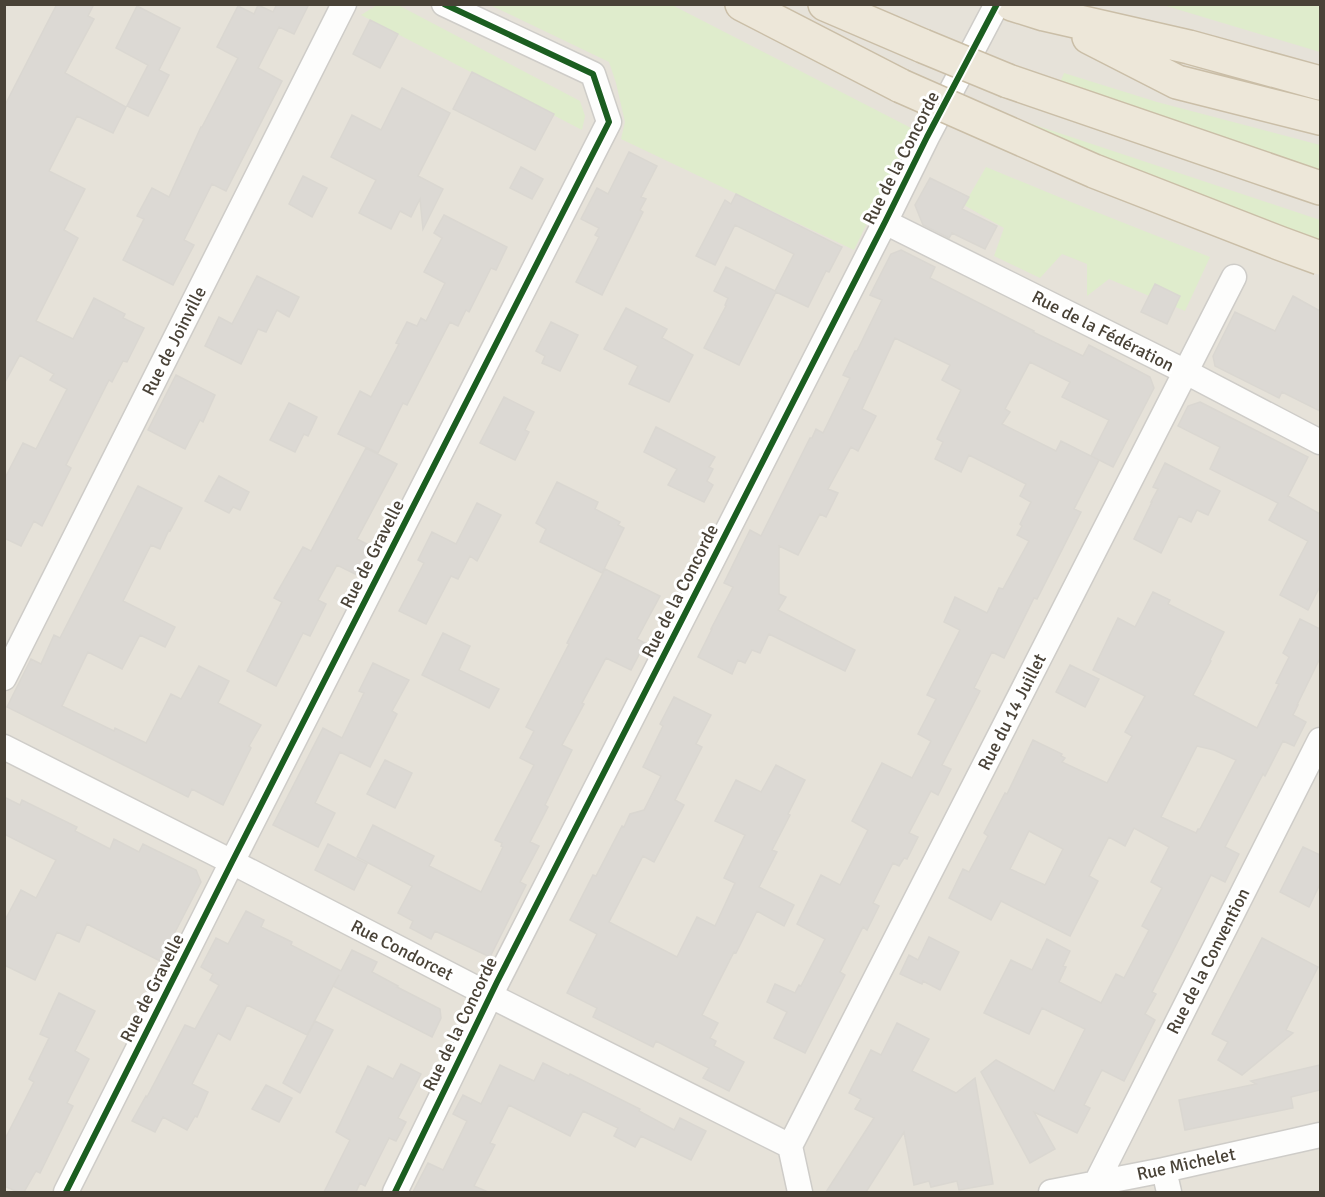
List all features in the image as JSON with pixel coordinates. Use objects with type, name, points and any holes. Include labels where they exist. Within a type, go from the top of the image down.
[{"type":"highway","points":[[742,4],[901,86],[1094,171],[1320,258]]},
{"type":"highway","points":[[825,4],[1008,81],[1320,188]]},
{"type":"highway","points":[[1012,4],[1044,14],[1189,47],[1320,83]]},
{"type":"highway","points":[[1044,14],[1177,81],[1320,118]]},
{"type":"street","name":"Rue de Joinville","points":[[4,678],[344,4]]},
{"type":"street","name":"Rue de Gravelle","points":[[66,1192],[609,122],[593,74],[444,4]]},
{"type":"street","name":"Rue de la Concorde","points":[[395,1192],[491,996],[927,137],[997,4]]},
{"type":"street","name":"Rue de la Fédération","points":[[885,222],[1186,372],[1320,442]]},
{"type":"street","name":"Rue du 14 Juillet","points":[[790,1146],[1234,277]]},
{"type":"street","name":"Rue de la Convention","points":[[1096,1183],[1320,740]]},
{"type":"street","name":"Rue Condorcet","points":[[4,747],[790,1146]]},
{"type":"street","name":"Rue Michelet","points":[[1051,1192],[1096,1183],[1166,1181],[1320,1135]]},
{"type":"street","points":[[790,1146],[800,1192]]},
{"type":"shaded area","points":[[5,5],[1320,5],[1320,1192],[5,1192]]},
{"type":"green space","points":[[377,5],[398,5],[580,101],[585,116],[582,130],[361,15]]},
{"type":"green space","points":[[490,5],[672,5],[913,129],[854,250],[621,139],[625,122],[609,62]]},
{"type":"green space","points":[[1163,5],[1320,5],[1320,52]]},
{"type":"green space","points":[[1064,73],[1157,102],[1320,145],[1320,176],[1059,85]]},
{"type":"green space","points":[[1023,121],[1320,220],[1320,249],[1020,128]]},
{"type":"green space","points":[[986,167],[1210,257],[1185,311],[1109,279],[1087,296],[1087,264],[1062,254],[1040,278],[994,256],[1004,228],[964,205]]},
{"type":"building","points":[[57,4],[94,4],[88,16],[94,19],[65,73],[126,107],[113,133],[77,116],[49,171],[85,189],[64,230],[78,238],[36,321],[73,339],[94,298],[125,314],[123,318],[144,328],[127,362],[123,361],[112,382],[109,380],[66,465],[71,468],[42,526],[34,521],[21,546],[4,538],[4,480],[23,443],[36,449],[67,389],[50,380],[54,374],[20,355],[4,384],[4,107]]},
{"type":"building","points":[[277,4],[309,4],[294,34],[279,27],[258,68],[282,81],[226,191],[212,184],[184,240],[194,245],[173,285],[123,260],[144,219],[137,216],[152,188],[169,197],[201,127],[238,58],[217,47],[238,6],[254,14],[258,5],[273,12]]},
{"type":"building","points":[[137,6],[180,28],[159,70],[169,75],[148,116],[127,106],[148,65],[116,48]]},
{"type":"building","points":[[370,20],[398,34],[380,68],[353,54]]},
{"type":"building","points":[[472,72],[554,114],[535,150],[453,109]]},
{"type":"building","points":[[402,88],[450,113],[418,176],[443,189],[423,229],[420,199],[411,217],[400,211],[391,229],[359,213],[376,180],[331,157],[352,115],[381,130]]},
{"type":"building","points":[[629,152],[657,166],[641,197],[646,199],[640,210],[643,212],[602,295],[576,282],[599,237],[595,235],[599,228],[581,219],[597,188],[608,194]]},
{"type":"building","points":[[521,167],[543,179],[532,199],[510,188]]},
{"type":"building","points":[[303,176],[327,188],[312,217],[289,204]]},
{"type":"building","points":[[930,178],[969,197],[962,209],[997,226],[985,249],[952,233],[949,238],[923,225],[915,205]]},
{"type":"building","points":[[736,194],[842,247],[829,272],[826,271],[808,307],[776,292],[739,365],[704,348],[728,298],[714,291],[726,267],[775,291],[794,254],[735,225],[715,265],[696,256],[725,200],[731,204]]},
{"type":"building","points":[[444,215],[507,247],[496,270],[491,268],[469,312],[466,310],[458,326],[450,322],[407,405],[403,403],[378,453],[338,434],[360,391],[371,397],[399,344],[396,343],[407,322],[417,326],[421,318],[426,321],[445,283],[424,272],[442,238],[434,233]]},
{"type":"building","points":[[901,250],[935,267],[930,278],[1083,356],[1089,345],[1150,377],[1154,388],[1113,467],[1099,460],[1074,509],[1081,512],[1004,658],[992,652],[974,688],[980,691],[942,765],[951,769],[938,795],[931,791],[909,833],[918,837],[907,859],[904,858],[899,866],[893,863],[873,903],[879,906],[867,930],[863,927],[840,972],[845,975],[805,1053],[774,1038],[787,1012],[767,1002],[775,984],[795,993],[799,985],[801,986],[825,939],[797,924],[821,875],[840,885],[868,830],[852,821],[882,763],[912,778],[931,741],[918,734],[936,699],[927,695],[960,630],[944,622],[955,597],[987,613],[999,588],[1003,589],[1029,541],[1017,535],[1031,502],[1020,496],[1026,484],[969,455],[961,472],[935,459],[943,442],[937,439],[961,390],[942,380],[950,365],[895,338],[862,409],[876,416],[858,451],[851,447],[828,489],[838,493],[826,517],[820,514],[798,555],[779,546],[779,594],[786,597],[778,610],[855,650],[845,671],[769,634],[760,653],[752,650],[745,663],[738,660],[732,674],[698,657],[733,587],[724,583],[750,530],[761,536],[810,438],[816,429],[823,433],[850,378],[843,375],[882,300],[870,295],[891,254]],"holes":[[[1030,362],[1070,382],[1062,397],[1109,420],[1091,456],[1061,441],[1056,451],[1002,424],[1010,412],[1005,409]]]},
{"type":"building","points":[[257,276],[299,297],[289,317],[277,310],[266,332],[258,329],[241,364],[205,346],[219,317],[232,324]]},
{"type":"building","points":[[1155,284],[1180,296],[1167,324],[1141,312]]},
{"type":"building","points":[[1293,296],[1320,311],[1320,411],[1282,392],[1279,398],[1215,366],[1213,356],[1235,312],[1275,331]]},
{"type":"building","points":[[626,308],[667,329],[662,338],[693,355],[669,402],[629,384],[638,366],[604,349]]},
{"type":"building","points":[[551,322],[578,335],[560,371],[542,363],[545,356],[536,351]]},
{"type":"building","points":[[176,375],[215,395],[203,422],[200,420],[185,449],[148,430]]},
{"type":"building","points":[[504,397],[534,412],[525,430],[529,432],[515,460],[480,443]]},
{"type":"building","points":[[1200,402],[1308,457],[1288,496],[1320,514],[1320,586],[1308,610],[1280,595],[1308,541],[1269,520],[1278,503],[1210,469],[1220,447],[1178,426],[1188,406]]},
{"type":"building","points":[[289,403],[317,417],[308,436],[304,434],[295,452],[270,440]]},
{"type":"building","points":[[656,427],[715,457],[709,467],[713,469],[707,481],[713,485],[704,502],[668,485],[677,469],[644,452]]},
{"type":"building","points":[[366,448],[397,464],[357,539],[371,546],[357,575],[337,565],[318,600],[326,604],[310,636],[303,633],[276,686],[247,671],[282,602],[274,598],[303,547],[311,551]]},
{"type":"building","points":[[1165,463],[1220,491],[1208,515],[1197,510],[1191,522],[1179,516],[1161,553],[1134,539],[1158,489],[1153,487]]},
{"type":"building","points":[[219,476],[249,492],[240,510],[233,507],[229,513],[205,501]]},
{"type":"building","points":[[557,482],[598,502],[595,509],[620,522],[618,525],[624,528],[602,573],[540,542],[546,529],[536,523]]},
{"type":"building","points":[[138,486],[182,508],[160,549],[151,545],[123,601],[175,627],[165,647],[140,635],[122,669],[88,652],[62,706],[114,731],[115,728],[146,743],[171,694],[181,699],[199,666],[229,681],[218,703],[261,725],[249,746],[251,748],[223,805],[192,789],[188,797],[7,707],[31,659],[41,664],[54,635],[60,638]]},
{"type":"building","points":[[477,503],[501,515],[477,561],[470,556],[458,579],[451,576],[426,624],[399,611],[424,563],[418,560],[432,532],[456,544]]},
{"type":"building","points":[[605,569],[660,596],[637,639],[645,643],[631,670],[606,658],[582,703],[584,704],[562,745],[572,750],[545,805],[548,807],[530,842],[539,846],[520,882],[526,885],[490,957],[435,931],[431,939],[410,928],[413,921],[398,913],[412,886],[357,857],[373,825],[434,856],[429,866],[481,892],[503,847],[502,843],[495,840],[534,765],[520,758],[534,731],[526,727]]},
{"type":"building","points":[[1153,592],[1170,600],[1168,604],[1224,632],[1193,695],[1257,728],[1279,684],[1276,683],[1289,657],[1283,653],[1300,619],[1320,629],[1320,658],[1293,715],[1306,722],[1294,746],[1283,741],[1225,847],[1239,854],[1225,882],[1211,875],[1152,992],[1156,994],[1145,1014],[1155,1020],[1124,1081],[1102,1070],[1084,1105],[1090,1108],[1077,1133],[1034,1112],[1055,1149],[1030,1163],[981,1072],[996,1060],[1054,1091],[1085,1029],[1042,1008],[1029,1034],[984,1013],[1011,960],[1032,970],[1047,939],[1070,951],[1059,982],[1101,1003],[1116,974],[1124,978],[1149,930],[1142,926],[1162,888],[1151,882],[1169,847],[1134,828],[1125,846],[1109,837],[1089,876],[1098,881],[1070,936],[1001,901],[991,920],[949,898],[963,869],[969,872],[988,836],[984,833],[1005,793],[1007,794],[1033,740],[1062,754],[1061,756],[1065,758],[1062,762],[1107,783],[1132,736],[1125,732],[1145,696],[1093,670],[1118,618],[1135,627]],"holes":[[[1197,746],[1214,750],[1236,760],[1196,833],[1161,817]],[[1029,831],[1063,849],[1045,885],[1010,869]]]},
{"type":"building","points":[[443,633],[470,646],[459,670],[499,689],[489,708],[422,675]]},
{"type":"building","points":[[373,663],[409,680],[392,711],[397,714],[370,767],[340,752],[315,803],[335,813],[318,847],[273,825],[323,728],[342,738],[364,693],[359,691]]},
{"type":"building","points":[[1070,665],[1099,679],[1085,707],[1056,692]]},
{"type":"building","points":[[674,697],[711,715],[696,744],[702,747],[675,800],[684,805],[654,862],[643,856],[609,922],[677,957],[697,917],[715,926],[735,883],[724,878],[745,835],[715,821],[736,780],[761,792],[776,765],[805,780],[772,850],[777,852],[759,887],[794,905],[784,926],[757,911],[702,1015],[718,1023],[710,1038],[716,1041],[714,1046],[744,1062],[729,1091],[703,1078],[709,1068],[656,1041],[653,1047],[593,1017],[597,1008],[567,993],[597,934],[570,920],[622,826],[624,827],[630,814],[644,810],[661,776],[643,767],[663,726],[660,724]]},
{"type":"building","points":[[385,760],[412,773],[395,808],[367,794]]},
{"type":"building","points":[[4,797],[20,805],[22,800],[77,827],[75,831],[110,849],[114,839],[139,852],[143,844],[196,870],[201,882],[160,961],[87,924],[79,942],[57,932],[35,980],[4,965],[4,922],[21,890],[36,898],[56,860],[4,834]]},
{"type":"building","points":[[328,844],[367,864],[354,890],[315,870]]},
{"type":"building","points":[[1303,847],[1320,855],[1320,884],[1309,907],[1280,892]]},
{"type":"building","points":[[246,911],[264,920],[261,927],[341,971],[352,950],[377,962],[372,972],[440,1009],[441,1018],[432,1037],[333,986],[307,1035],[247,1005],[230,1040],[218,1033],[192,1084],[208,1092],[197,1117],[195,1116],[187,1130],[163,1117],[155,1132],[132,1121],[185,1025],[195,1029],[219,985],[210,980],[213,974],[201,967],[216,938],[228,944]]},
{"type":"building","points":[[929,937],[959,952],[940,990],[923,981],[922,984],[900,974],[909,955],[918,960]]},
{"type":"building","points":[[1262,938],[1318,967],[1286,1030],[1293,1033],[1242,1075],[1218,1060],[1228,1042],[1212,1034]]},
{"type":"building","points":[[59,993],[95,1011],[75,1051],[89,1059],[67,1103],[73,1106],[40,1173],[36,1171],[24,1192],[18,1192],[4,1186],[4,1141],[34,1082],[29,1079],[49,1038],[40,1034]]},
{"type":"building","points":[[315,1021],[333,1030],[300,1093],[283,1083]]},
{"type":"building","points":[[897,1023],[929,1039],[912,1071],[956,1093],[975,1078],[993,1184],[959,1190],[957,1181],[931,1187],[929,1181],[914,1185],[904,1132],[866,1192],[826,1192],[874,1118],[855,1109],[861,1099],[849,1093],[871,1050],[881,1055]]},
{"type":"building","points":[[543,1063],[640,1109],[639,1111],[674,1130],[680,1118],[706,1131],[691,1160],[641,1136],[635,1147],[614,1136],[618,1128],[583,1111],[570,1136],[509,1105],[490,1143],[495,1145],[474,1186],[488,1192],[413,1192],[428,1163],[443,1170],[467,1121],[453,1114],[463,1095],[481,1104],[500,1065],[534,1081]]},
{"type":"building","points":[[401,1064],[421,1074],[398,1118],[406,1122],[396,1141],[389,1138],[365,1186],[360,1183],[356,1192],[324,1192],[350,1140],[336,1132],[368,1066],[393,1079]]},
{"type":"building","points":[[1320,1065],[1320,1090],[1291,1097],[1293,1108],[1185,1130],[1179,1100],[1256,1084],[1251,1081]]},
{"type":"building","points":[[266,1085],[292,1098],[279,1122],[252,1109]]},
{"type":"cycle path","points":[[66,1192],[609,122],[593,74],[444,4]]},
{"type":"cycle path","points":[[395,1192],[497,982],[997,4]]}]
